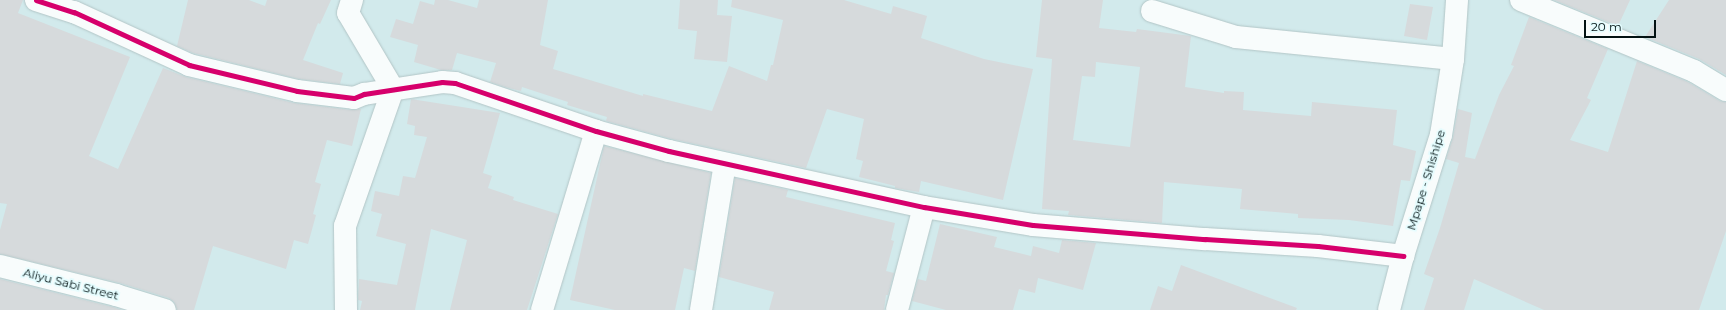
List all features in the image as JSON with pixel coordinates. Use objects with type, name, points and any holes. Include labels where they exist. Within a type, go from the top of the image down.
[{"type":"street","points":[[36,0],[74,12],[189,65],[298,91],[354,98],[364,94],[393,89],[442,82],[455,83],[596,131],[725,164],[924,206],[1033,225],[1205,239],[1318,246],[1403,256]]},
{"type":"street","points":[[346,310],[345,226],[393,89],[348,13],[352,0]]},
{"type":"street","name":"Mpape - Shishipe","points":[[1389,310],[1403,256],[1441,135],[1453,59],[1456,0]]},
{"type":"street","points":[[1521,0],[1694,70],[1726,90]]},
{"type":"street","points":[[1152,11],[1236,37],[1453,59]]},
{"type":"street","points":[[542,310],[596,131]]},
{"type":"street","points":[[701,310],[725,164]]},
{"type":"street","points":[[896,310],[924,206]]},
{"type":"street","name":"Aliyu Sabi Street","points":[[0,266],[50,280],[116,295],[165,310]]},
{"type":"building","points":[[0,0],[23,0],[18,13],[130,57],[89,156],[118,169],[163,68],[186,77],[294,103],[352,110],[361,109],[352,146],[327,140],[315,182],[321,184],[313,214],[316,215],[308,244],[294,240],[286,269],[213,246],[194,310],[177,310],[174,302],[169,298],[120,283],[0,254],[0,230],[7,204],[0,203]]},
{"type":"building","points":[[188,0],[249,0],[265,6],[267,0],[331,0],[320,24],[318,23],[303,60],[343,73],[340,84],[299,79],[193,53],[177,46]]},
{"type":"building","points":[[435,0],[448,0],[477,8],[479,0],[548,0],[540,45],[558,51],[553,69],[643,96],[643,94],[712,111],[729,66],[767,81],[771,65],[773,65],[783,20],[731,7],[732,0],[844,0],[891,14],[893,6],[927,16],[921,38],[984,59],[1033,69],[1003,200],[921,181],[919,192],[895,188],[895,186],[859,177],[863,161],[856,159],[864,119],[827,109],[806,168],[672,139],[606,121],[607,117],[567,105],[568,102],[522,87],[521,91],[490,82],[496,63],[457,53],[452,70],[441,70],[414,62],[418,45],[390,37],[396,19],[413,24],[420,1],[434,5]]},
{"type":"building","points":[[680,0],[718,0],[717,15],[732,16],[727,62],[694,59],[697,31],[678,29]]},
{"type":"building","points":[[1042,0],[1103,0],[1099,28],[1136,32],[1137,29],[1191,36],[1185,87],[1224,93],[1224,91],[1244,92],[1243,110],[1311,116],[1312,102],[1397,110],[1393,145],[1416,151],[1410,181],[1401,180],[1393,226],[1349,220],[1298,218],[1298,214],[1240,209],[1242,189],[1164,182],[1162,223],[1068,215],[1069,211],[1042,209],[1052,59],[1036,57]],"holes":[[[1096,62],[1140,67],[1130,147],[1073,140],[1082,76],[1095,77]]]},
{"type":"building","points":[[1554,0],[1630,0],[1618,26]]},
{"type":"building","points":[[1669,0],[1726,0],[1726,75],[1699,59],[1645,37]]},
{"type":"building","points":[[1410,4],[1433,7],[1427,40],[1404,36]]},
{"type":"building","points":[[1529,17],[1608,49],[1587,98],[1591,100],[1570,140],[1608,152],[1637,61],[1688,82],[1720,101],[1726,102],[1726,231],[1699,310],[1544,310],[1474,279],[1464,310],[1424,310],[1434,278],[1424,274],[1440,228],[1459,163],[1446,159],[1453,137],[1458,109],[1472,113],[1465,157],[1475,159],[1499,95],[1514,66],[1511,65]]},
{"type":"building","points":[[411,99],[500,113],[483,173],[492,176],[488,188],[514,197],[513,200],[558,214],[527,310],[450,310],[467,240],[431,229],[415,310],[360,310],[362,301],[358,300],[359,279],[397,285],[406,244],[376,236],[382,214],[371,211],[375,191],[399,196],[403,176],[415,178],[427,137],[414,135],[415,126],[407,124]]},
{"type":"building","points":[[604,146],[711,173],[695,271],[684,268],[675,310],[615,310],[570,300]]},
{"type":"building","points":[[735,178],[788,190],[786,197],[895,223],[891,240],[894,241],[886,271],[894,273],[888,295],[886,295],[884,310],[769,310],[774,292],[719,277]]},
{"type":"building","points":[[940,224],[997,237],[994,247],[1031,256],[1033,246],[1059,253],[1062,240],[1096,243],[1083,290],[1038,278],[1035,293],[1019,289],[1013,310],[946,310],[912,301],[918,279],[926,281]]},
{"type":"building","points":[[1181,265],[1297,308],[1296,310],[1150,310],[1158,286],[1172,291]]},
{"type":"building","points":[[0,279],[113,307],[122,310],[0,310]]},
{"type":"cycle path","points":[[36,0],[74,12],[189,65],[297,91],[354,98],[364,94],[442,82],[455,83],[596,131],[669,151],[924,207],[1033,225],[1205,239],[1318,246],[1403,256]]}]
